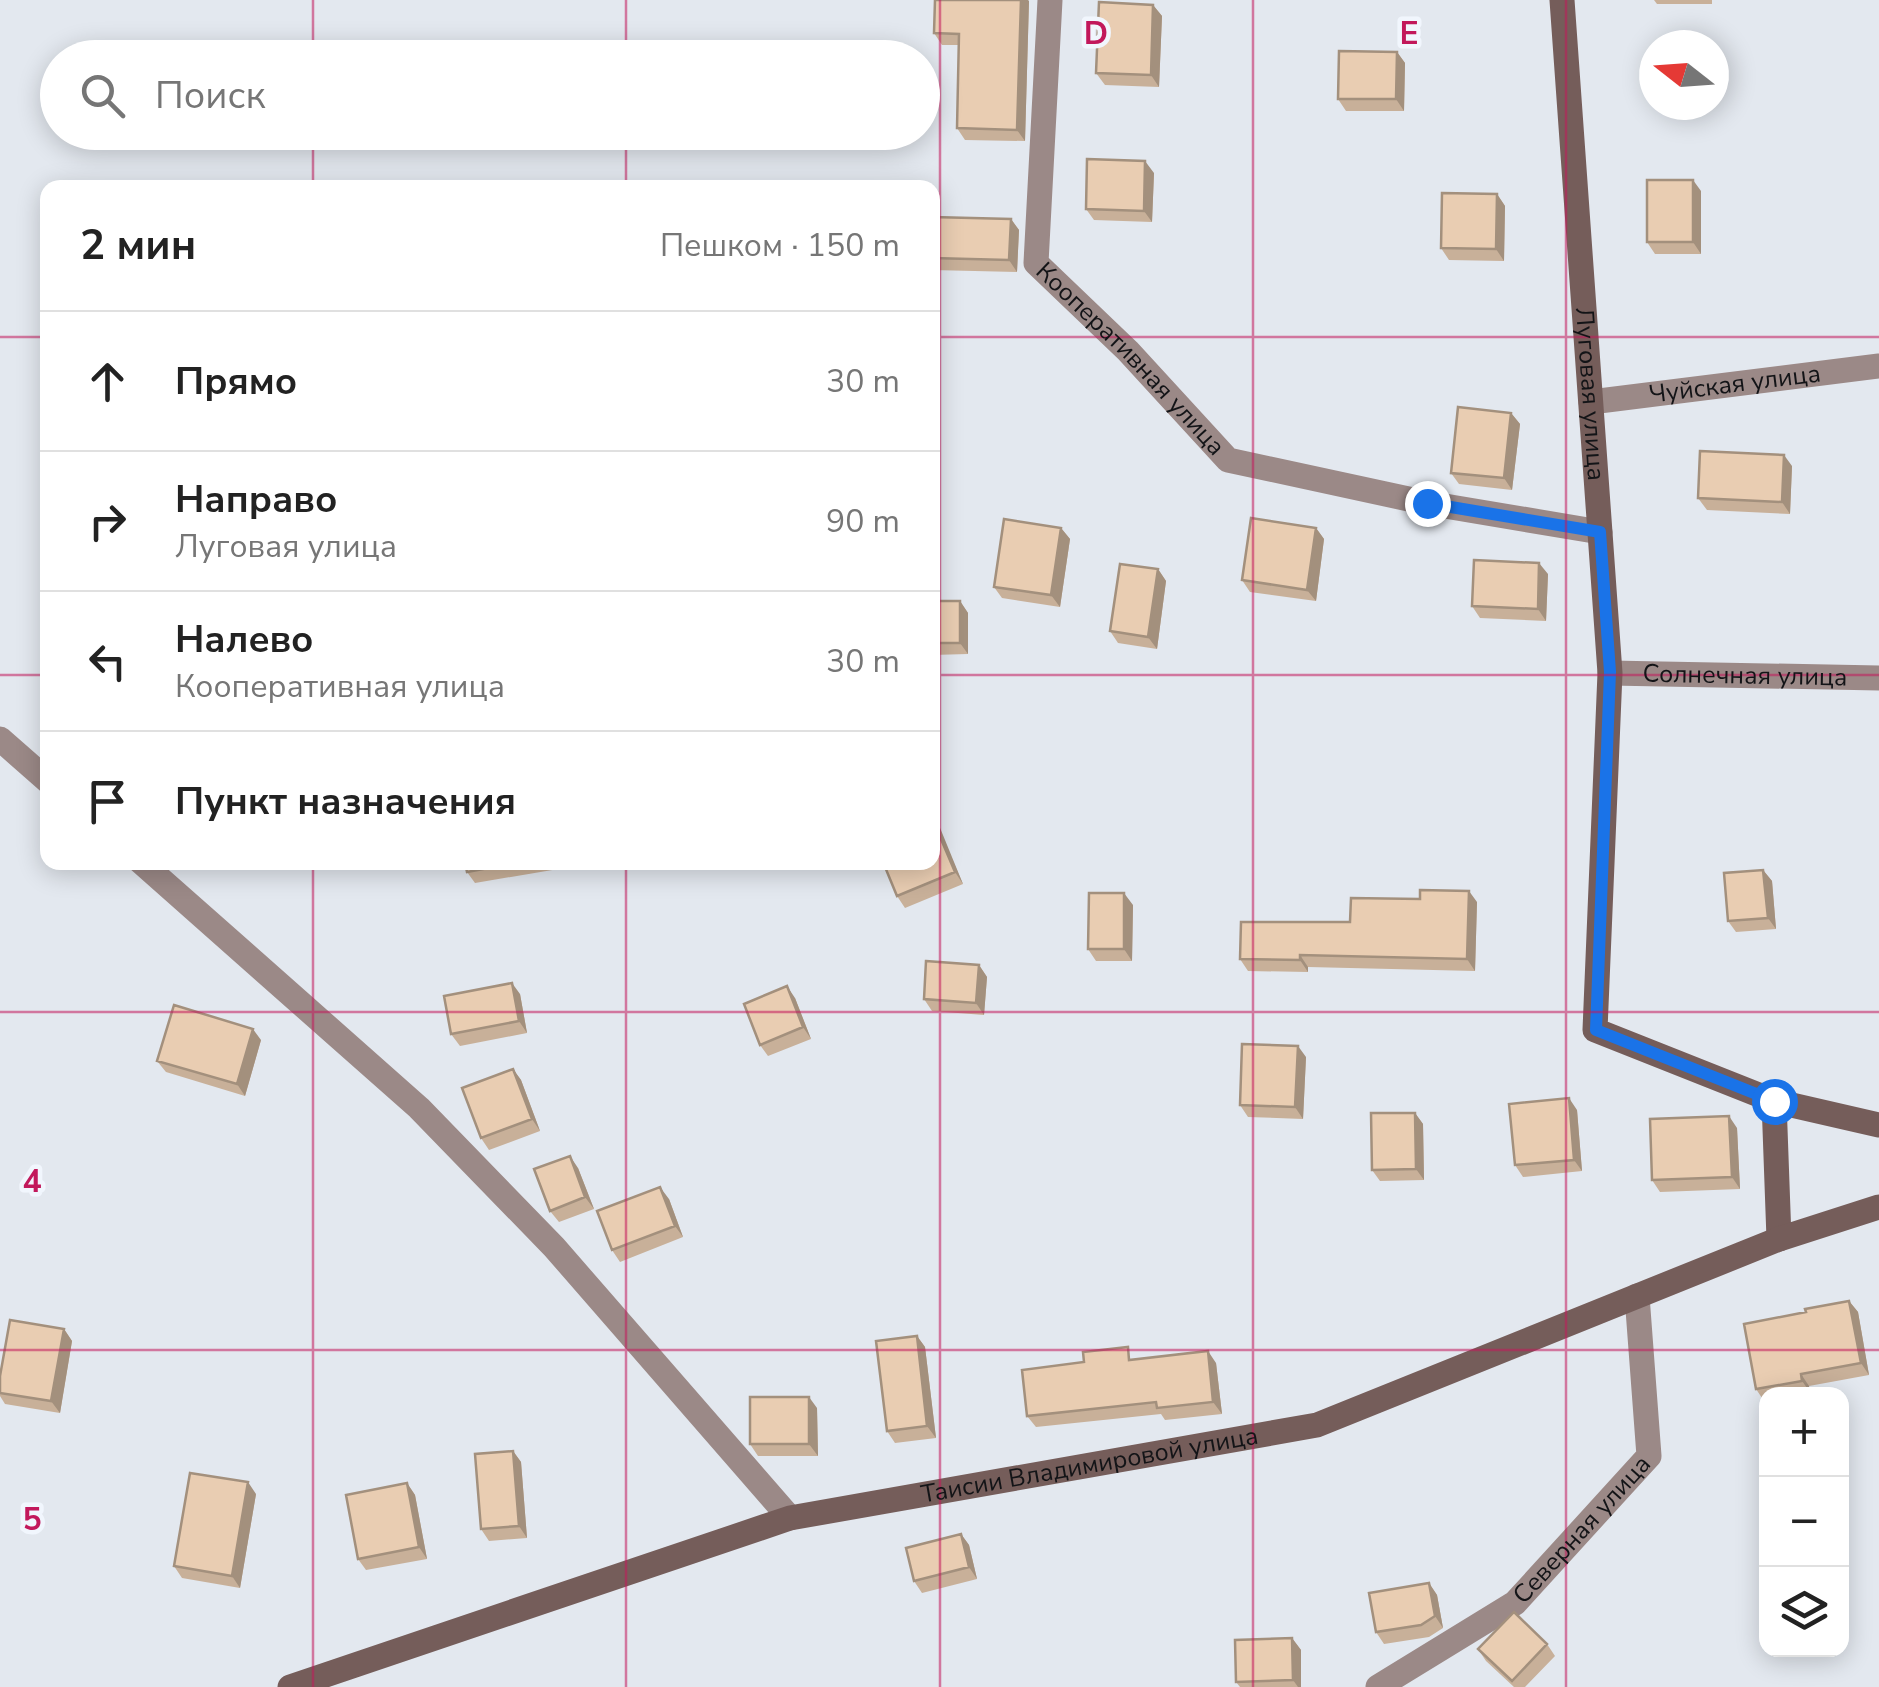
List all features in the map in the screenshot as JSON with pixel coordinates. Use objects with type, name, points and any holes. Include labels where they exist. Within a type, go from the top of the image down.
[{"type":"street","name":"Кооперативная улица","points":[[1050,0],[1036,263],[1128,352],[1228,460],[1427,503],[1600,532]]},
{"type":"street","name":"Луговая улица","points":[[1562,0],[1610,672],[1596,1030],[1774,1101]]},
{"type":"street","name":"Чуйская улица","points":[[1591,402],[1879,366]]},
{"type":"street","name":"Солнечная улица","points":[[1610,672],[1879,678]]},
{"type":"street","points":[[0,739],[40,773]]},
{"type":"street","points":[[150,870],[419,1108],[554,1247],[790,1518]]},
{"type":"street","points":[[1779,1239],[1774,1101],[1879,1125]]},
{"type":"street","name":"Таисии Владимировой улица","points":[[290,1687],[790,1518],[1317,1425],[1779,1239],[1879,1207]]},
{"type":"street","name":"Северная улица","points":[[1378,1687],[1515,1603],[1649,1456],[1637,1296]]},
{"type":"building","points":[[935,0],[1021,0],[1017,130],[957,128],[959,34],[934,33]]},
{"type":"building","points":[[1099,2],[1153,5],[1151,75],[1096,73]]},
{"type":"building","points":[[1339,51],[1397,52],[1396,99],[1338,99]]},
{"type":"building","points":[[1087,159],[1145,161],[1144,211],[1086,209]]},
{"type":"building","points":[[1647,180],[1693,180],[1693,242],[1647,242]]},
{"type":"building","points":[[1442,193],[1497,194],[1496,249],[1441,248]]},
{"type":"building","points":[[940,217],[1011,219],[1009,260],[940,258]]},
{"type":"building","points":[[1458,407],[1511,413],[1504,478],[1451,473]]},
{"type":"building","points":[[1700,451],[1784,455],[1782,502],[1698,498]]},
{"type":"building","points":[[1251,518],[1316,528],[1307,590],[1242,580]]},
{"type":"building","points":[[1004,519],[1061,528],[1051,595],[994,587]]},
{"type":"building","points":[[1474,560],[1539,563],[1538,609],[1472,606]]},
{"type":"building","points":[[1120,564],[1158,569],[1148,637],[1110,631]]},
{"type":"building","points":[[940,601],[960,601],[960,643],[940,643]]},
{"type":"building","points":[[940,837],[955,872],[897,896],[886,870],[940,870]]},
{"type":"building","points":[[1763,870],[1768,918],[1728,921],[1724,873]]},
{"type":"building","points":[[1420,890],[1469,891],[1467,959],[1300,955],[1300,960],[1240,959],[1241,922],[1350,922],[1351,898],[1420,899]]},
{"type":"building","points":[[1089,893],[1124,893],[1124,949],[1088,949]]},
{"type":"building","points":[[926,961],[979,965],[976,1003],[924,999]]},
{"type":"building","points":[[512,983],[519,1021],[451,1034],[444,996]]},
{"type":"building","points":[[787,986],[803,1027],[760,1045],[744,1004]]},
{"type":"building","points":[[174,1005],[253,1029],[237,1084],[157,1061]]},
{"type":"building","points":[[1242,1044],[1298,1046],[1295,1107],[1240,1105]]},
{"type":"building","points":[[513,1069],[532,1119],[481,1138],[462,1088]]},
{"type":"building","points":[[1569,1098],[1574,1160],[1515,1165],[1509,1104]]},
{"type":"building","points":[[1371,1113],[1415,1113],[1416,1169],[1372,1170]]},
{"type":"building","points":[[1729,1116],[1732,1177],[1652,1180],[1650,1119]]},
{"type":"building","points":[[570,1156],[585,1197],[550,1211],[534,1169]]},
{"type":"building","points":[[660,1187],[675,1226],[612,1250],[597,1211]]},
{"type":"building","points":[[1849,1301],[1861,1363],[1801,1374],[1802,1381],[1756,1389],[1744,1324],[1806,1312],[1805,1309]]},
{"type":"building","points":[[10,1320],[64,1329],[51,1401],[0,1393]]},
{"type":"building","points":[[917,1336],[927,1426],[887,1431],[876,1341]]},
{"type":"building","points":[[1128,1347],[1129,1360],[1208,1351],[1213,1402],[1157,1408],[1156,1402],[1027,1416],[1022,1370],[1084,1362],[1083,1352]]},
{"type":"building","points":[[750,1397],[809,1397],[809,1444],[750,1444]]},
{"type":"building","points":[[513,1451],[519,1526],[481,1529],[475,1454]]},
{"type":"building","points":[[190,1473],[248,1482],[232,1576],[174,1566]]},
{"type":"building","points":[[407,1483],[419,1547],[358,1559],[346,1495]]},
{"type":"building","points":[[961,1534],[969,1567],[914,1581],[906,1548]]},
{"type":"building","points":[[1429,1583],[1435,1616],[1421,1625],[1376,1632],[1369,1593]]},
{"type":"building","points":[[1514,1612],[1547,1644],[1512,1681],[1478,1649]]},
{"type":"building","points":[[1292,1638],[1293,1680],[1236,1682],[1235,1640]]},
{"type":"route","points":[[1427,503],[1600,532],[1610,672],[1596,1030],[1774,1101]]}]
